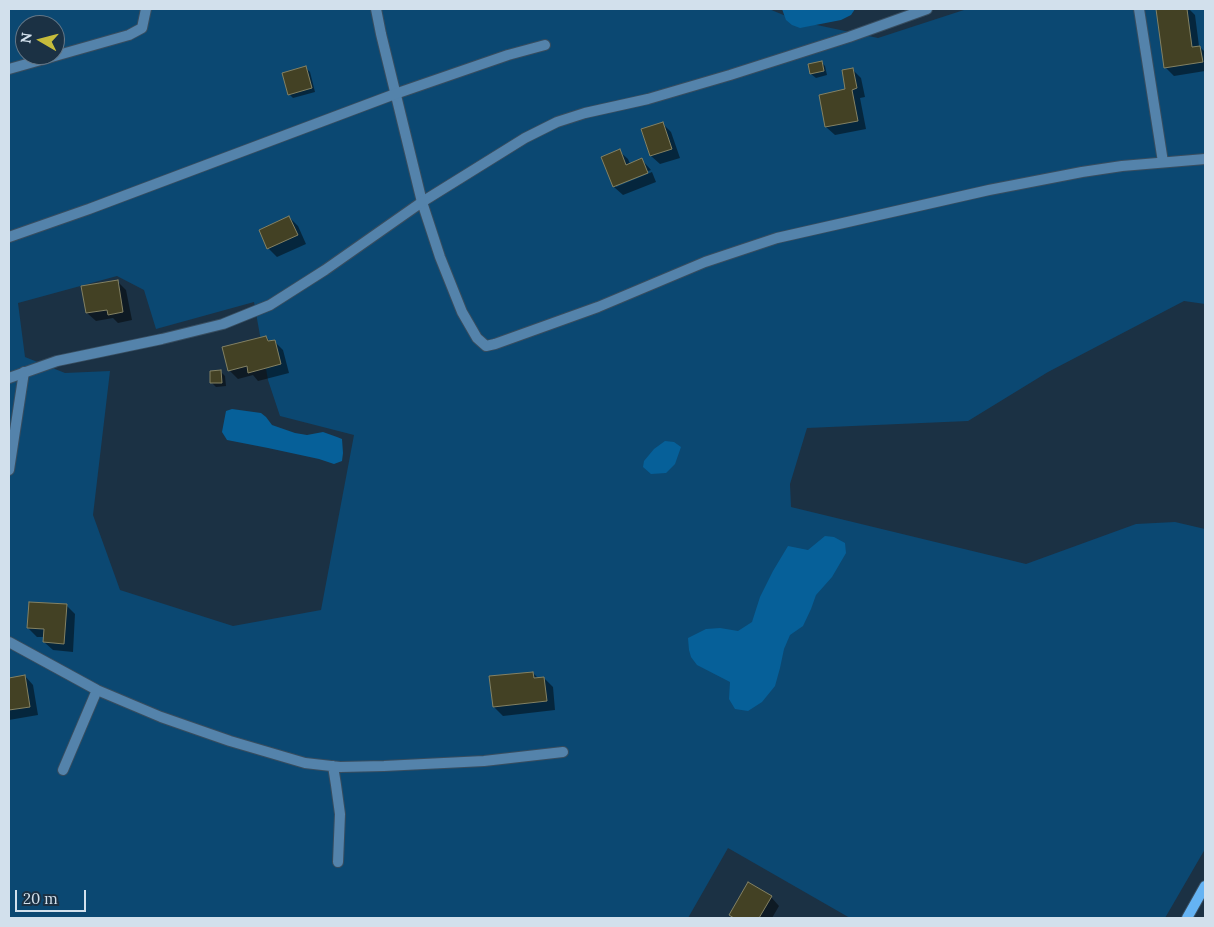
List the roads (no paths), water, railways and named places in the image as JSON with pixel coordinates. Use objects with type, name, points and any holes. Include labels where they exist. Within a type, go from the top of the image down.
[{"type":"street","points":[[9,69],[128,35],[142,28],[146,9]]},
{"type":"street","points":[[376,9],[380,34],[422,202],[440,257],[462,312],[478,338],[486,346],[598,307],[705,262],[777,238],[989,190],[1082,172],[1122,166],[1205,159]]},
{"type":"street","points":[[9,378],[57,361],[162,340],[223,324],[270,305],[325,270],[422,202],[525,138],[557,122],[585,113],[648,99],[730,75],[849,37],[927,9]]},
{"type":"street","points":[[1139,9],[1163,162]]},
{"type":"street","points":[[9,237],[98,206],[395,94],[508,55],[546,45]]},
{"type":"street","points":[[9,470],[24,372]]},
{"type":"street","points":[[9,642],[97,690],[161,717],[230,741],[305,763],[340,768],[464,762],[563,752]]},
{"type":"street","points":[[63,770],[97,690]]},
{"type":"street","points":[[333,766],[340,814],[338,862]]},
{"type":"street","points":[[1188,918],[1205,886]]}]
